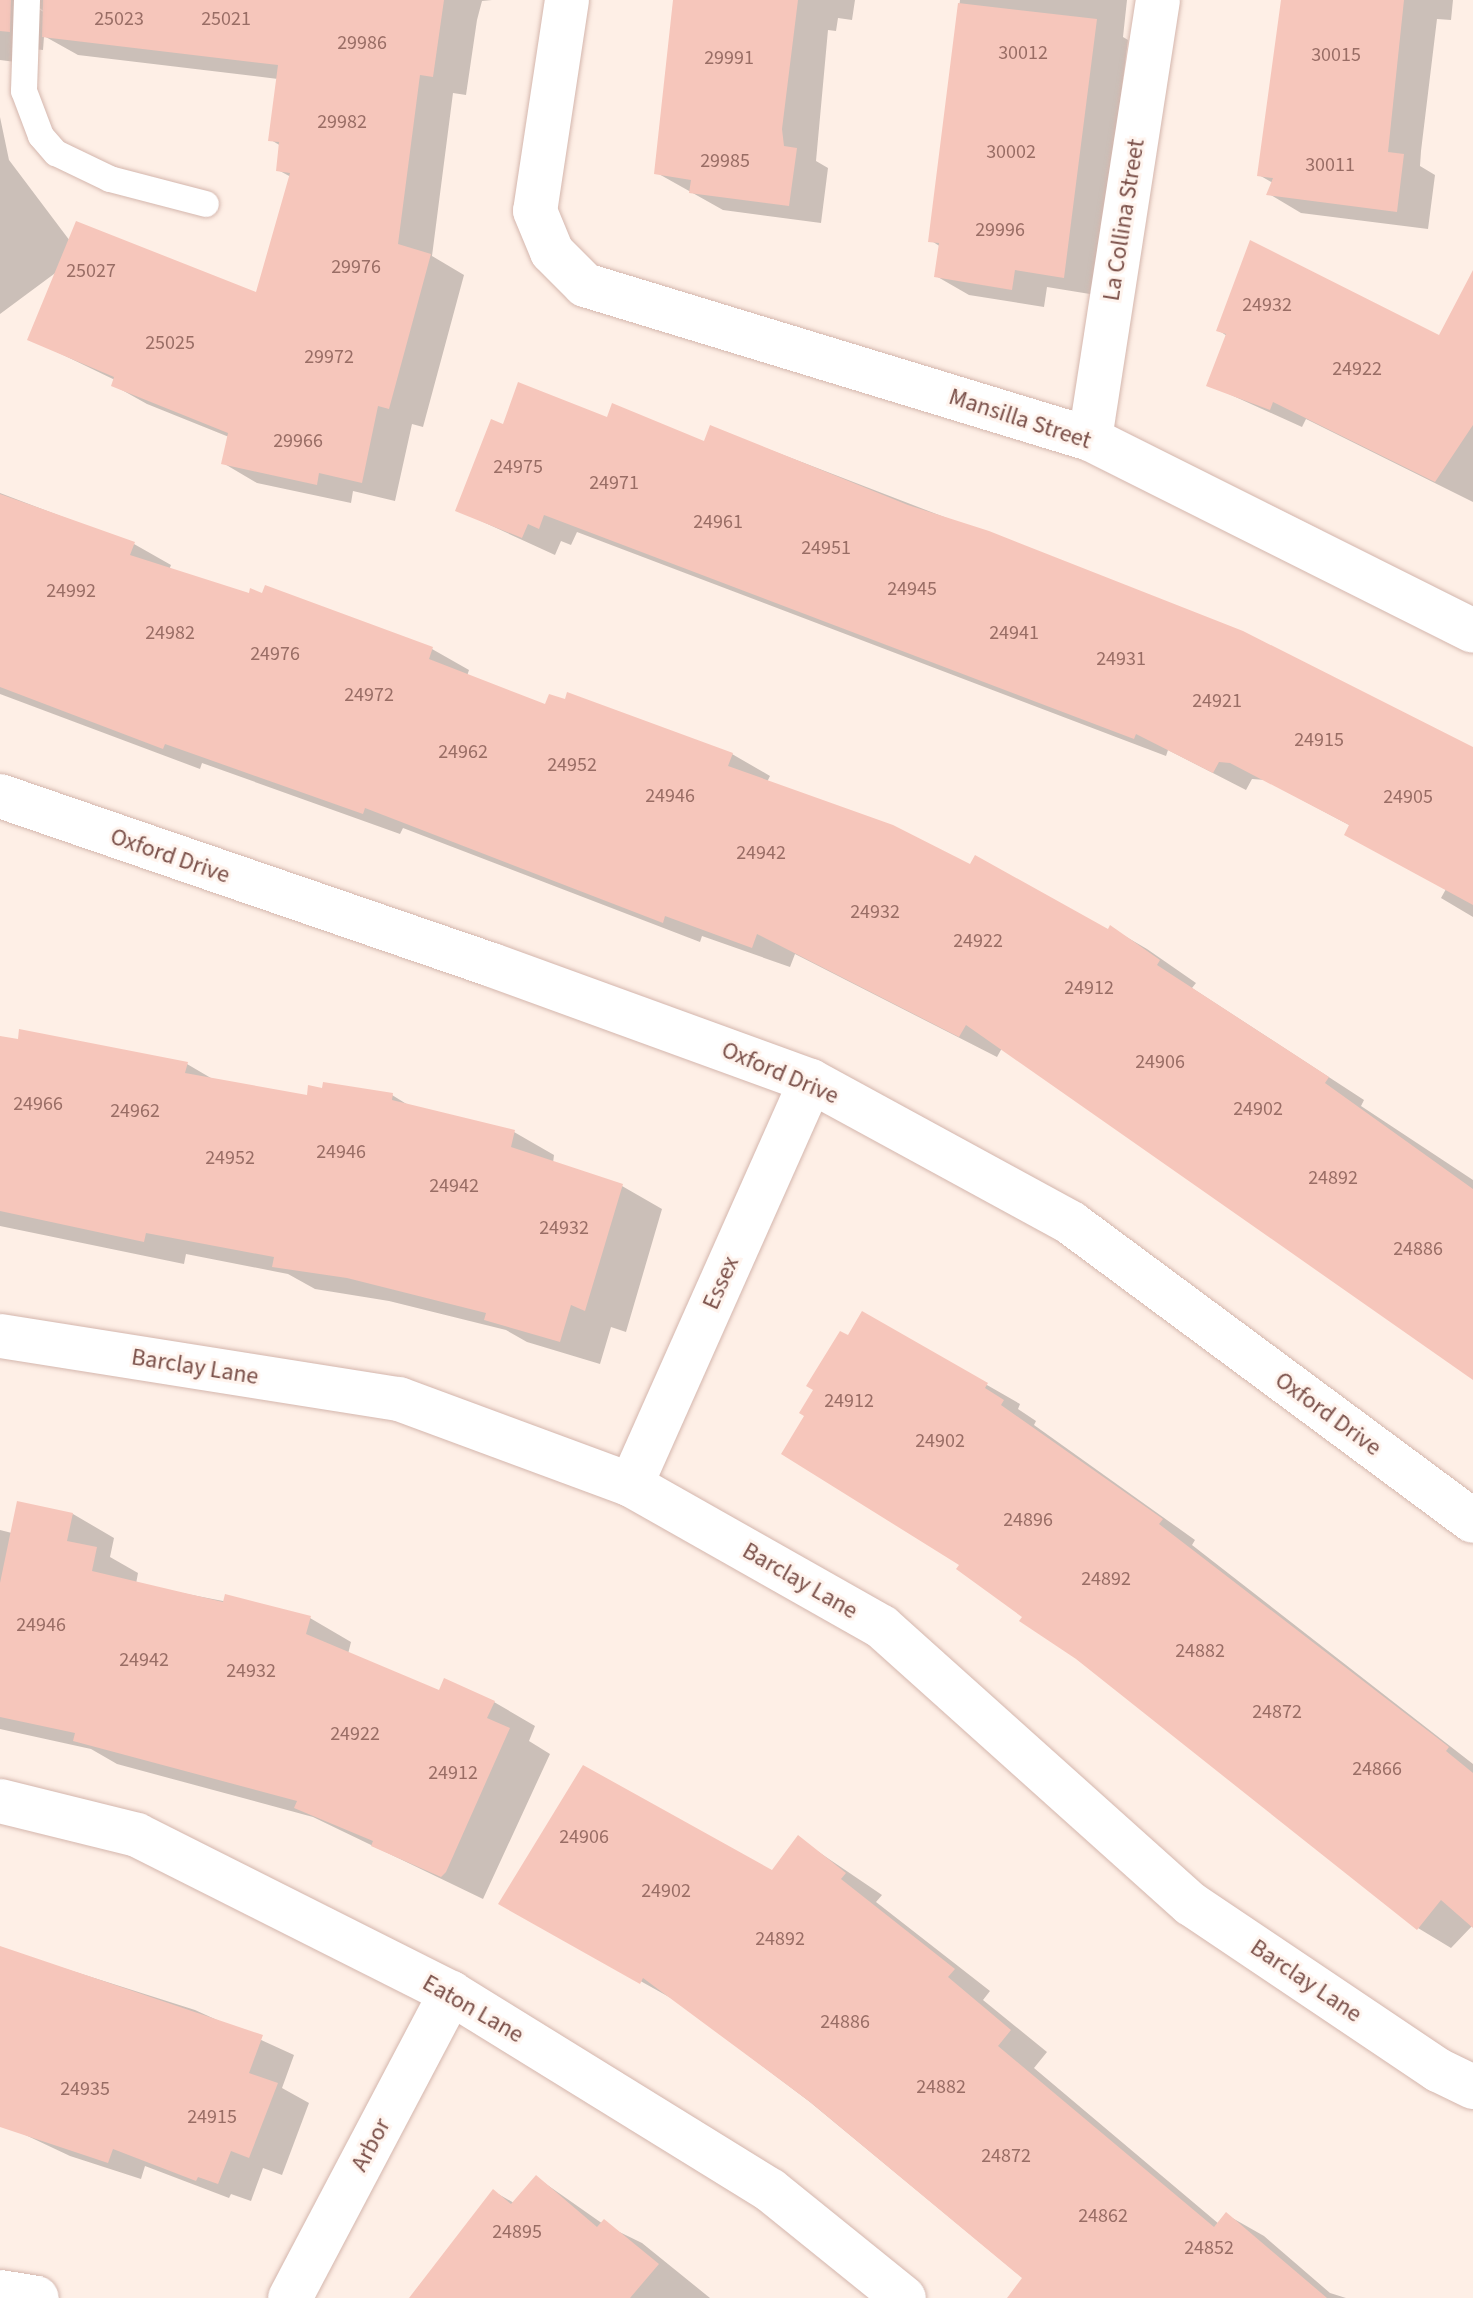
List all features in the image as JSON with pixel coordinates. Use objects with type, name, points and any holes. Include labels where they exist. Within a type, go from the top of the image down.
[{"type":"street","name":"Mansilla Street","points":[[567,0],[535,211],[552,252],[585,285],[1090,439],[1473,631]]},
{"type":"street","name":"La Collina Street","points":[[1090,439],[1158,0]]},
{"type":"street","name":"Oxford Drive","points":[[0,796],[492,965],[811,1081],[1071,1223],[1473,1521]]},
{"type":"street","name":"Essex","points":[[631,1485],[811,1081]]},
{"type":"street","name":"Barclay Lane","points":[[0,1336],[399,1399],[631,1485],[882,1627],[1191,1904],[1438,2070],[1473,2087]]},
{"type":"street","name":"Eaton Lane","points":[[0,1801],[137,1835],[451,1993],[770,2190],[904,2298]]},
{"type":"street","name":"Arbor","points":[[290,2298],[451,1993]]},
{"type":"street","points":[[0,2292],[37,2298]]},
{"type":"lane","points":[[27,0],[24,91],[49,145],[110,179],[206,204]]},
{"type":"building","points":[[0,0],[11,0],[10,32],[0,31]]},
{"type":"building","points":[[43,0],[444,0],[433,77],[420,75],[398,244],[431,254],[389,409],[378,406],[362,483],[319,473],[317,485],[221,464],[228,433],[111,386],[114,377],[27,340],[76,221],[256,292],[290,173],[276,171],[279,142],[268,141],[278,65],[42,37]]},
{"type":"building","points":[[673,0],[798,0],[782,129],[784,146],[797,148],[789,206],[689,193],[691,180],[654,174]]},
{"type":"building","points":[[1281,0],[1404,0],[1388,152],[1404,154],[1397,212],[1266,195],[1273,178],[1257,176]]},
{"type":"building","points":[[958,3],[1097,19],[1064,278],[1015,270],[1012,290],[934,277],[939,243],[928,242]]},
{"type":"building","points":[[1250,240],[1439,335],[1473,270],[1473,425],[1435,482],[1273,402],[1270,410],[1206,386],[1226,334],[1216,331]]},
{"type":"building","points":[[518,382],[607,417],[612,403],[704,441],[710,425],[908,505],[989,531],[1243,631],[1473,747],[1473,905],[1344,835],[1349,825],[1230,763],[1219,762],[1213,773],[1136,734],[1134,739],[544,515],[539,529],[528,524],[522,538],[455,511],[491,419],[503,424]]},
{"type":"building","points":[[0,494],[135,542],[130,555],[249,593],[250,588],[262,593],[265,585],[433,647],[429,659],[545,704],[549,694],[565,699],[567,692],[733,753],[728,766],[893,825],[970,864],[975,855],[1108,929],[1110,925],[1160,960],[1157,965],[1329,1077],[1325,1083],[1473,1189],[1473,1380],[966,1025],[959,1037],[757,934],[752,948],[665,916],[663,923],[365,808],[363,814],[165,744],[163,749],[0,687]]},
{"type":"building","points":[[19,1029],[188,1062],[185,1073],[307,1095],[308,1085],[322,1088],[323,1082],[393,1093],[392,1100],[515,1130],[511,1147],[623,1184],[585,1311],[571,1305],[560,1342],[484,1320],[486,1313],[347,1278],[272,1267],[274,1257],[146,1233],[144,1242],[0,1211],[0,1036],[18,1039]]},
{"type":"building","points":[[862,1311],[988,1383],[985,1388],[1004,1400],[1001,1405],[1163,1519],[1159,1524],[1449,1747],[1446,1751],[1473,1773],[1473,1928],[1441,1900],[1417,1930],[1076,1659],[1019,1621],[1022,1617],[956,1569],[959,1565],[781,1454],[804,1416],[799,1413],[813,1390],[806,1386],[840,1331],[848,1335]]},
{"type":"building","points":[[17,1501],[73,1513],[67,1541],[97,1547],[92,1571],[223,1602],[225,1594],[311,1616],[306,1634],[439,1690],[444,1678],[495,1701],[487,1718],[510,1728],[446,1872],[441,1877],[371,1846],[373,1841],[294,1808],[297,1801],[73,1741],[75,1733],[0,1717],[0,1583]]},
{"type":"building","points":[[583,1765],[772,1870],[798,1835],[846,1873],[841,1879],[955,1969],[948,1977],[1011,2030],[998,2046],[1214,2227],[1226,2212],[1327,2298],[1007,2298],[1022,2278],[810,2102],[643,1978],[640,1984],[498,1904]]},
{"type":"building","points":[[0,1946],[263,2035],[249,2073],[278,2083],[249,2158],[231,2151],[218,2184],[198,2177],[196,2181],[113,2149],[108,2163],[0,2127]]},
{"type":"building","points":[[536,2175],[597,2227],[604,2219],[659,2264],[630,2298],[409,2298],[493,2189],[511,2204]]}]
